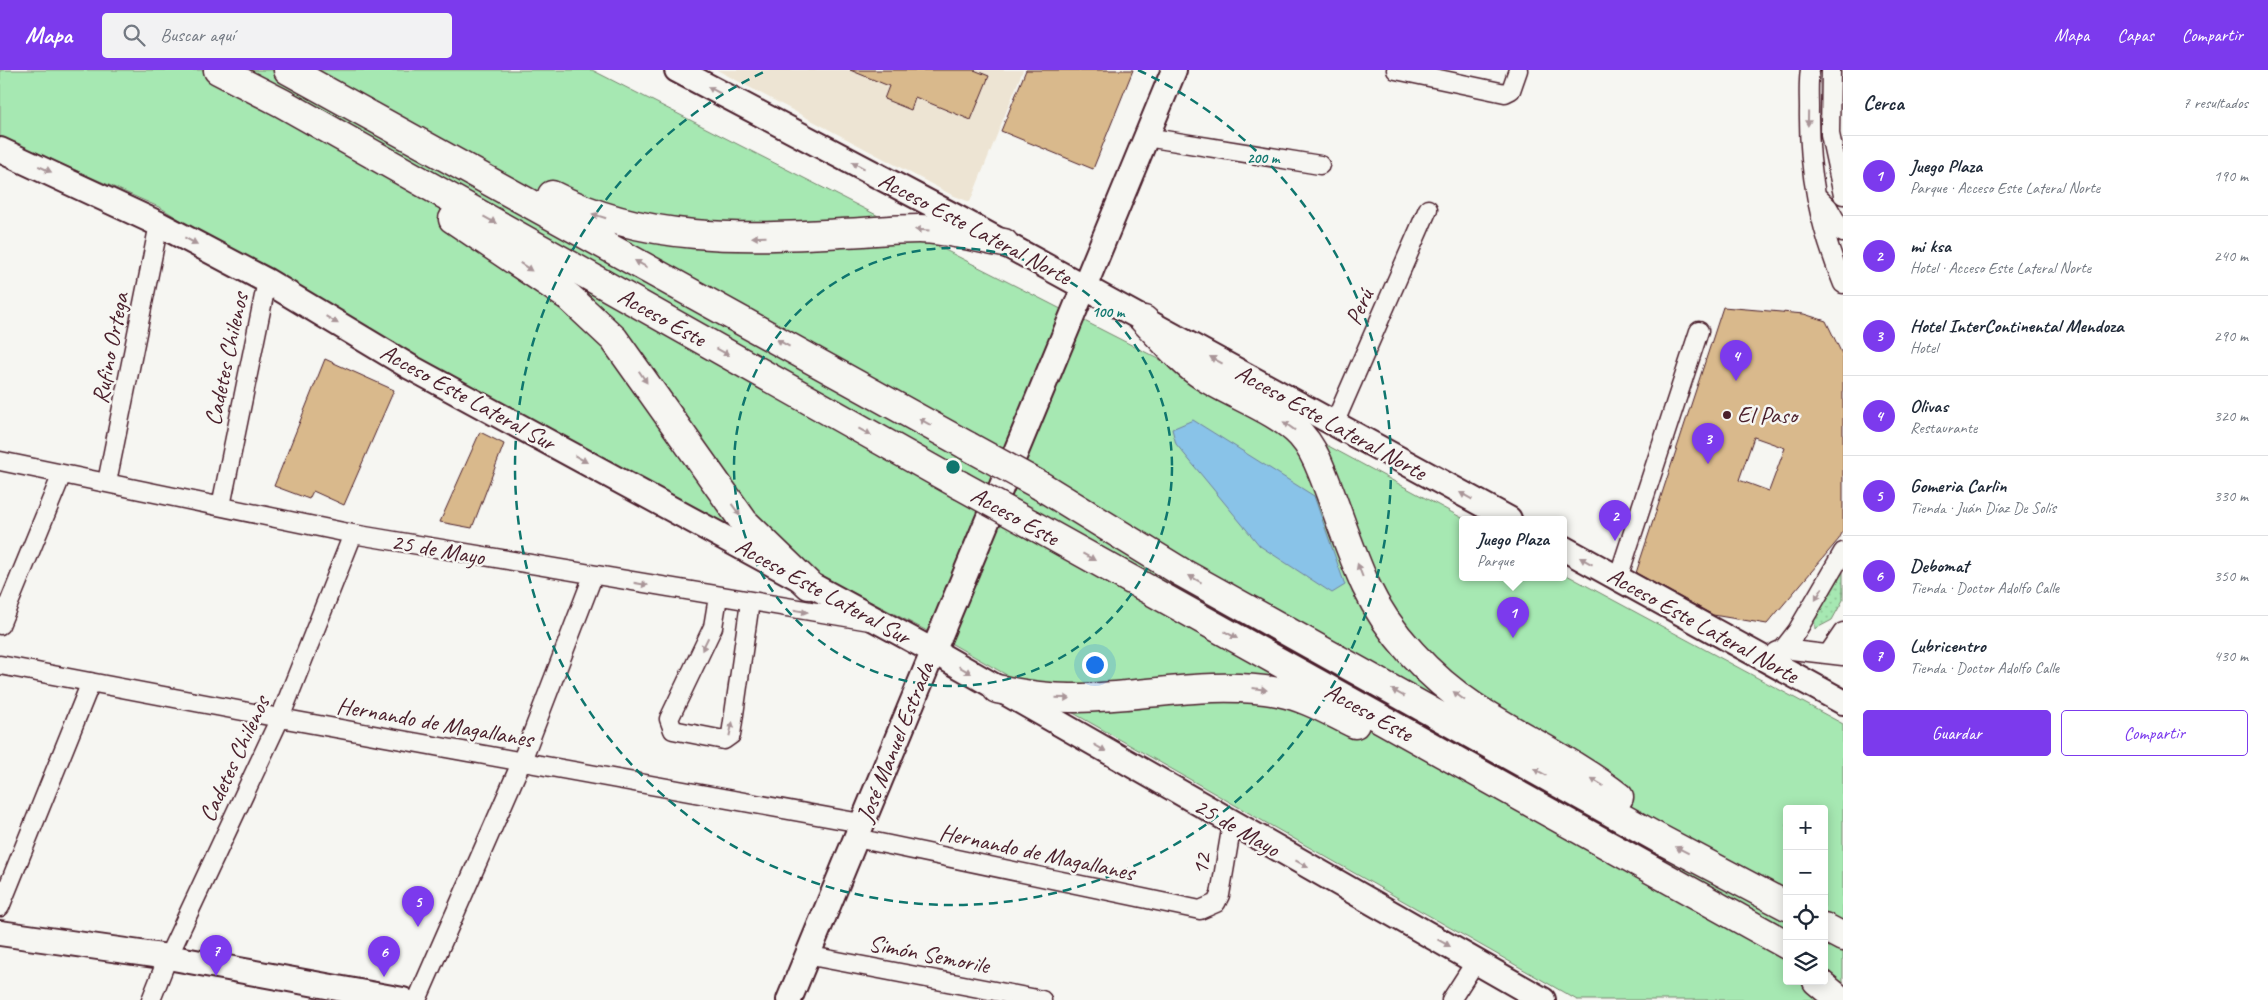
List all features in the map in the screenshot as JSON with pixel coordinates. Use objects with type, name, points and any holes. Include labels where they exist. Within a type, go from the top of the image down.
[{"type":"highway","name":"Acceso Este","points":[[218,70],[282,103],[960,485],[1783,943]]},
{"type":"highway","name":"Acceso Este","points":[[288,70],[1041,486],[1182,572],[1658,838],[1783,904]]},
{"type":"highway","points":[[292,70],[398,114],[581,210],[626,224],[707,237],[741,238],[919,229],[1004,243]]},
{"type":"highway","points":[[282,103],[550,282],[586,312],[614,339],[636,367],[685,441],[744,522],[809,585]]},
{"type":"highway","points":[[1144,320],[1195,370],[1282,420],[1302,436],[1315,455],[1366,586],[1393,630],[1420,660],[1454,692],[1473,706],[1610,790],[1627,804],[1658,838]]},
{"type":"highway","points":[[997,689],[1037,696],[1075,698],[1209,687],[1251,688],[1280,692],[1308,701],[1598,847],[1667,877]]},
{"type":"highway","points":[[1719,869],[1783,893]]},
{"type":"highway","points":[[1696,894],[1783,957]]},
{"type":"highway","points":[[1828,910],[1843,916]]},
{"type":"highway","points":[[1828,928],[1843,937]]},
{"type":"highway","points":[[1828,969],[1843,977]]},
{"type":"highway","points":[[1822,985],[1840,1000]]},
{"type":"street","name":"Acceso Este Lateral Norte","points":[[677,70],[1004,243],[1503,516]]},
{"type":"street","name":"José Manuel Estrada","points":[[789,1000],[806,955],[1174,70]]},
{"type":"street","points":[[1396,70],[1509,92],[1518,70]]},
{"type":"street","points":[[1810,70],[1808,140],[1814,192],[1840,242],[1843,284]]},
{"type":"street","points":[[1831,70],[1830,134],[1843,195]]},
{"type":"street","points":[[1146,136],[1320,165]]},
{"type":"street","name":"Acceso Este Lateral Sur","points":[[0,150],[159,224],[267,281],[410,366],[746,548],[878,623],[933,651]]},
{"type":"street","name":"Perú","points":[[1334,424],[1428,209]]},
{"type":"street","name":"Rufino Ortega","points":[[107,482],[159,224]]},
{"type":"street","name":"Cadetes Chilenos","points":[[220,506],[267,281]]},
{"type":"street","points":[[1618,578],[1699,331]]},
{"type":"street","name":"25 de Mayo","points":[[0,460],[353,534],[878,623]]},
{"type":"street","points":[[0,625],[62,474]]},
{"type":"street","name":"Cadetes Chilenos","points":[[151,1000],[168,957],[280,718],[353,534]]},
{"type":"street","name":"Acceso Este Lateral Norte","points":[[1567,550],[1618,578],[1773,653],[1843,702]]},
{"type":"street","points":[[1773,653],[1797,631],[1843,552]]},
{"type":"street","points":[[417,1000],[521,762],[593,576]]},
{"type":"street","points":[[718,597],[713,627],[669,719],[673,730],[724,740],[731,735],[750,602]]},
{"type":"street","points":[[1773,653],[1835,655],[1843,632]]},
{"type":"street","name":"25 de Mayo","points":[[933,651],[1232,824],[1543,1000]]},
{"type":"street","name":"Hernando de Magallanes","points":[[0,665],[521,762],[859,831],[1187,908],[1200,910],[1208,908]]},
{"type":"street","points":[[0,907],[91,682]]},
{"type":"street","name":"12","points":[[1208,908],[1216,903],[1220,895],[1232,824]]},
{"type":"street","points":[[0,934],[168,957],[403,1000]]},
{"type":"street","name":"Simón Semorile","points":[[806,955],[1042,1000]]},
{"type":"street","points":[[1451,1000],[1476,961]]},
{"type":"shaded area","points":[[717,70],[1023,70],[970,202],[952,195]]},
{"type":"green space","points":[[0,70],[592,70],[1308,435],[1459,516],[1459,581],[1567,581],[1567,575],[1843,724],[1843,1000],[1577,1000],[954,645],[410,362],[161,208],[0,137]]},
{"type":"green space","points":[[1843,563],[1843,600],[1832,620],[1815,629],[1814,612]]},
{"type":"water","points":[[1193,420],[1314,496],[1345,585],[1332,593],[1260,546],[1176,444],[1172,429]]},
{"type":"building","points":[[850,70],[974,70],[989,76],[971,120],[915,97],[911,110],[884,99],[889,86]]},
{"type":"building","points":[[1026,70],[1133,70],[1093,169],[1001,131]]},
{"type":"building","points":[[1723,307],[1804,314],[1826,321],[1843,356],[1843,531],[1839,539],[1767,624],[1713,615],[1636,573]],"holes":[[[1754,437],[1785,448],[1769,491],[1739,480]]]},
{"type":"building","points":[[325,359],[394,390],[344,505],[313,491],[309,499],[274,486]]},
{"type":"building","points":[[480,432],[504,444],[472,528],[440,522]]},
{"type":"place","name":"Olivas","points":[[1736,381]]},
{"type":"place","name":"El Paso","points":[[1727,415]]},
{"type":"place","name":"Hotel InterContinental Mendoza","points":[[1708,464]]},
{"type":"place","name":"mi ksa","points":[[1615,541]]},
{"type":"place","name":"Juego Plaza","points":[[1513,638]]},
{"type":"place","name":"Gomeria Carlin","points":[[418,927]]},
{"type":"place","name":"Lubricentro","points":[[216,976]]},
{"type":"place","name":"Debomat","points":[[384,977]]}]
